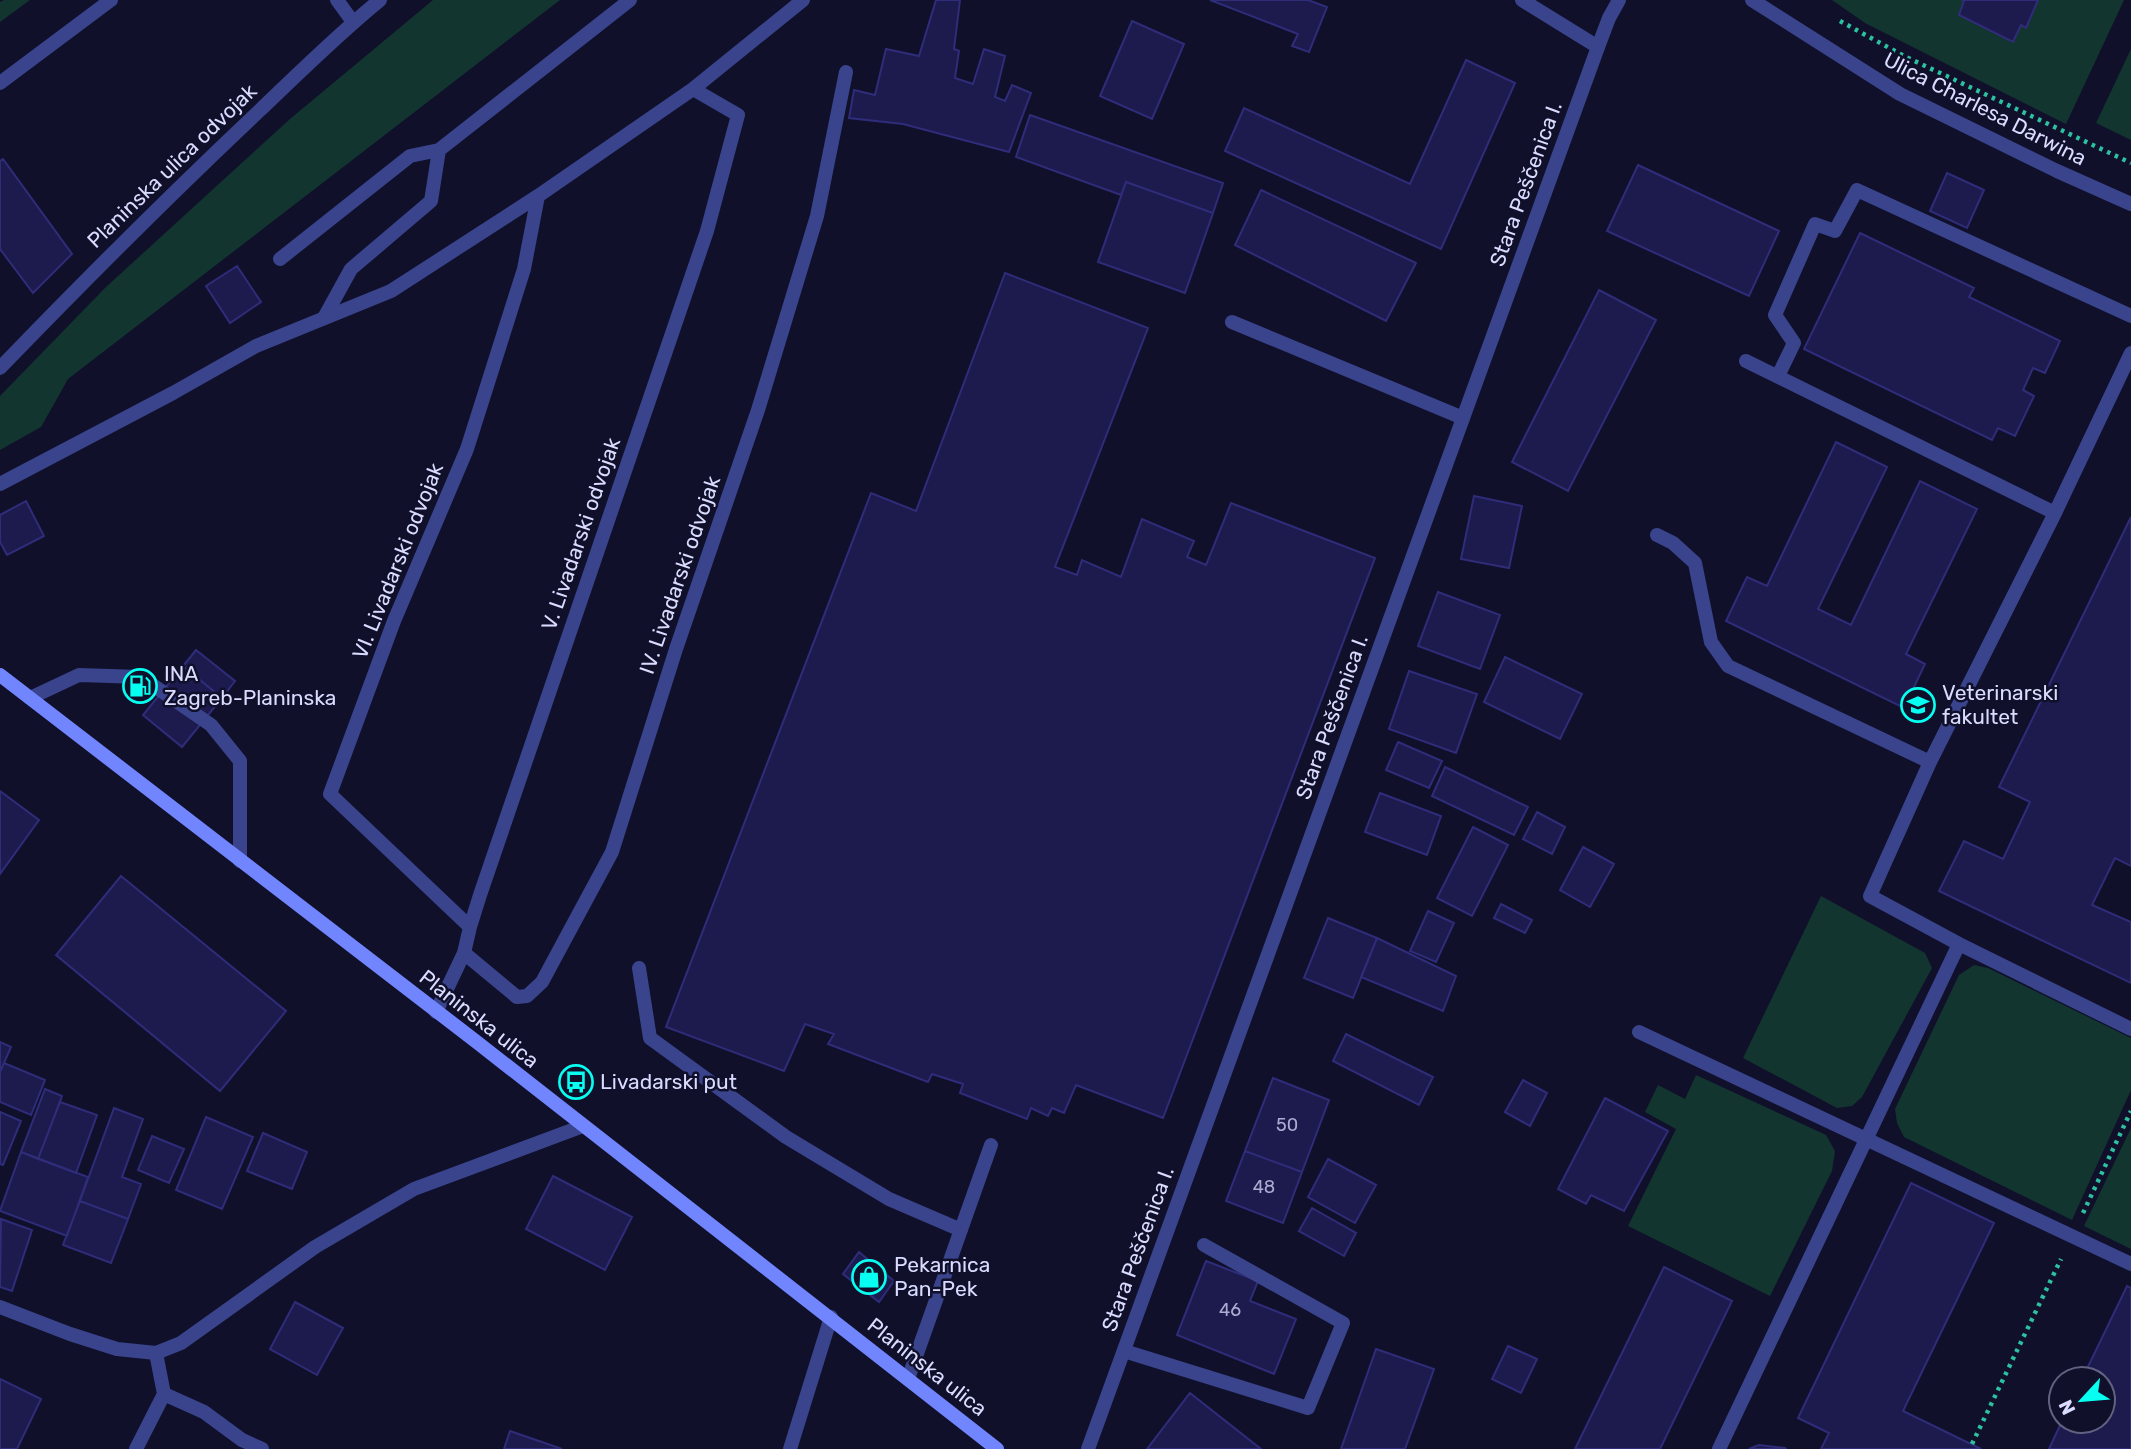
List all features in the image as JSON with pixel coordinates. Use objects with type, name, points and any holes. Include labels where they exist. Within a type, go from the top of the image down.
[{"type":"street","points":[[0,83],[111,0]]},
{"type":"street","points":[[338,0],[353,22]]},
{"type":"street","name":"Planinska ulica odvojak","points":[[0,368],[217,150],[380,0]]},
{"type":"street","points":[[280,259],[410,156],[439,150],[630,0]]},
{"type":"street","points":[[0,484],[173,393],[256,345],[391,291],[538,196],[693,89],[803,0]]},
{"type":"street","points":[[1522,0],[1598,47]]},
{"type":"street","name":"Stara Peščenica I.","points":[[1088,1449],[1598,47],[1619,0]]},
{"type":"street","name":"Ulica Charlesa Darwina","points":[[1752,0],[1900,94],[2131,204]]},
{"type":"street","name":"IV. Livadarski odvojak","points":[[464,953],[517,997],[527,996],[542,982],[612,852],[676,649],[758,410],[817,216],[846,72]]},
{"type":"street","name":"V. Livadarski odvojak","points":[[436,1012],[464,953],[470,926],[707,231],[738,115],[693,89]]},
{"type":"street","points":[[324,318],[351,269],[431,201],[439,150]]},
{"type":"street","points":[[1778,376],[1794,343],[1775,315],[1815,224],[1835,231],[1857,190],[2131,316]]},
{"type":"street","name":"VI. Livadarski odvojak","points":[[470,926],[330,794],[394,621],[467,449],[524,269],[538,196]]},
{"type":"street","points":[[1232,322],[1463,418]]},
{"type":"street","points":[[2131,353],[2055,513],[1930,762],[1870,896],[1959,944],[2131,1029]]},
{"type":"street","points":[[1746,361],[2055,513]]},
{"type":"street","points":[[1657,535],[1673,543],[1695,563],[1711,642],[1728,666],[1930,762]]},
{"type":"street","name":"Planinska ulica","points":[[0,675],[831,1317],[997,1449]]},
{"type":"street","points":[[30,698],[79,675],[141,677],[211,725],[240,761],[240,861]]},
{"type":"street","points":[[1719,1449],[1959,944]]},
{"type":"street","points":[[639,968],[650,1038],[786,1138],[889,1199],[961,1230]]},
{"type":"street","points":[[1639,1032],[2131,1264]]},
{"type":"street","points":[[0,1307],[117,1349],[156,1353],[181,1342],[315,1247],[414,1189],[583,1126]]},
{"type":"street","points":[[908,1379],[991,1145]]},
{"type":"street","points":[[1124,1351],[1308,1408],[1343,1323],[1204,1245]]},
{"type":"street","points":[[790,1449],[831,1317]]},
{"type":"street","points":[[136,1449],[164,1394],[156,1353]]},
{"type":"street","points":[[164,1394],[204,1412],[242,1440],[262,1449]]},
{"type":"path","points":[[1862,33],[1904,56],[2131,163]]},
{"type":"path","points":[[1972,1444],[2131,1111]]},
{"type":"green space","points":[[30,0],[0,22],[0,2]]},
{"type":"green space","points":[[433,0],[560,0],[68,379],[41,427],[0,450],[0,396],[106,287],[290,119]]},
{"type":"green space","points":[[1832,0],[1962,0],[1964,1],[1959,15],[2013,41],[2021,25],[2026,27],[2038,0],[2124,0],[2066,124],[1865,23]]},
{"type":"green space","points":[[2131,49],[2131,140],[2096,123]]},
{"type":"green space","points":[[1821,896],[1925,953],[1932,968],[1862,1097],[1852,1106],[1837,1108],[1743,1058]]},
{"type":"green space","points":[[1974,965],[1988,968],[2131,1038],[2131,1090],[2072,1220],[1904,1137],[1897,1123],[1895,1109],[1959,975]]},
{"type":"green space","points":[[1696,1075],[1826,1135],[1835,1151],[1832,1171],[1770,1296],[1628,1226],[1676,1129],[1645,1112],[1658,1085],[1685,1099]]},
{"type":"green space","points":[[2131,1128],[2131,1249],[2084,1226]]},
{"type":"building","points":[[936,0],[960,0],[954,49],[959,51],[955,78],[973,84],[984,49],[1005,56],[995,97],[1005,101],[1012,85],[1031,93],[1009,152],[903,124],[849,118],[854,90],[875,95],[886,49],[919,56]]},
{"type":"building","points":[[1210,0],[1308,0],[1327,7],[1309,52],[1292,46],[1298,34]]},
{"type":"building","points":[[1962,0],[2038,0],[2026,28],[2021,25],[2013,42],[1959,15],[1964,1]]},
{"type":"building","points":[[1132,21],[1184,44],[1152,119],[1100,96]]},
{"type":"building","points":[[1466,60],[1515,83],[1441,249],[1225,151],[1244,108],[1410,184]]},
{"type":"building","points":[[1030,115],[1223,183],[1213,213],[1126,182],[1121,195],[1016,157]]},
{"type":"building","points":[[3,159],[72,254],[33,293],[0,249],[0,161]]},
{"type":"building","points":[[1638,165],[1779,231],[1749,296],[1607,231]]},
{"type":"building","points":[[1947,173],[1984,190],[1967,228],[1930,211]]},
{"type":"building","points":[[1126,182],[1213,213],[1185,293],[1098,262]]},
{"type":"building","points":[[1261,190],[1416,263],[1386,321],[1235,245]]},
{"type":"building","points":[[1860,233],[1974,288],[1969,297],[2060,341],[2045,373],[2033,368],[2023,390],[2034,396],[2015,436],[1998,428],[1992,440],[1804,349]]},
{"type":"building","points":[[237,266],[261,302],[230,323],[206,286]]},
{"type":"building","points":[[1005,273],[1148,328],[1055,567],[1077,575],[1082,560],[1121,577],[1142,519],[1194,541],[1187,557],[1206,565],[1231,503],[1375,558],[1163,1118],[1076,1085],[1064,1113],[1052,1108],[1048,1116],[1031,1108],[1027,1119],[960,1093],[963,1084],[932,1074],[928,1082],[828,1044],[834,1034],[805,1024],[784,1071],[666,1027],[871,493],[916,511]]},
{"type":"building","points":[[1599,290],[1656,320],[1568,491],[1512,462]]},
{"type":"building","points":[[1836,442],[1887,467],[1818,609],[1851,625],[1920,481],[1977,509],[1906,654],[1925,664],[1904,708],[1726,621],[1747,577],[1767,586]]},
{"type":"building","points":[[1474,496],[1522,506],[1509,568],[1461,559]]},
{"type":"building","points":[[26,501],[44,536],[7,555],[0,542],[0,515]]},
{"type":"building","points":[[2131,517],[2131,866],[2115,858],[2092,905],[2131,922],[2131,983],[1939,891],[1964,841],[2003,859],[2030,802],[1999,787]]},
{"type":"building","points":[[1438,592],[1500,615],[1480,669],[1418,646]]},
{"type":"building","points":[[196,650],[235,681],[222,698],[183,666]]},
{"type":"building","points":[[1505,657],[1582,694],[1560,739],[1484,702]]},
{"type":"building","points":[[183,666],[222,698],[182,747],[143,715]]},
{"type":"building","points":[[1409,671],[1477,694],[1456,753],[1389,729]]},
{"type":"building","points":[[1398,742],[1442,761],[1429,788],[1386,770]]},
{"type":"building","points":[[1445,767],[1528,807],[1514,835],[1432,796]]},
{"type":"building","points":[[0,791],[39,820],[0,874]]},
{"type":"building","points":[[1380,793],[1441,816],[1427,855],[1365,832]]},
{"type":"building","points":[[1537,812],[1565,827],[1552,854],[1523,839]]},
{"type":"building","points":[[1473,827],[1508,845],[1472,916],[1437,898]]},
{"type":"building","points":[[1583,847],[1614,864],[1590,907],[1560,890]]},
{"type":"building","points":[[121,876],[286,1011],[220,1091],[56,955]]},
{"type":"building","points":[[1501,904],[1532,920],[1525,933],[1494,918]]},
{"type":"building","points":[[1428,911],[1454,923],[1436,962],[1410,951]]},
{"type":"building","points":[[1328,918],[1377,938],[1353,998],[1304,978]]},
{"type":"building","points":[[1377,938],[1456,976],[1443,1011],[1361,977]]},
{"type":"building","points":[[1346,1034],[1433,1077],[1419,1105],[1333,1061]]},
{"type":"building","points":[[0,1042],[11,1047],[0,1072]]},
{"type":"building","points":[[4,1063],[45,1080],[31,1115],[0,1102],[0,1072]]},
{"type":"building","points":[[1273,1078],[1329,1100],[1302,1172],[1245,1151]]},
{"type":"building","points":[[1523,1080],[1547,1093],[1530,1126],[1505,1112]]},
{"type":"building","points":[[45,1089],[62,1096],[38,1159],[21,1152]]},
{"type":"building","points":[[1605,1098],[1668,1131],[1624,1211],[1591,1195],[1586,1204],[1558,1189]]},
{"type":"building","points":[[60,1102],[97,1115],[76,1173],[38,1159]]},
{"type":"building","points":[[114,1108],[143,1119],[122,1177],[141,1184],[128,1219],[80,1201]]},
{"type":"building","points":[[0,1112],[21,1121],[3,1165],[0,1164]]},
{"type":"building","points":[[206,1117],[253,1137],[222,1209],[176,1190]]},
{"type":"building","points":[[263,1133],[307,1152],[292,1189],[247,1171]]},
{"type":"building","points":[[152,1136],[184,1149],[169,1183],[138,1170]]},
{"type":"building","points":[[1245,1151],[1302,1172],[1283,1223],[1226,1201]]},
{"type":"building","points":[[21,1152],[88,1177],[67,1236],[0,1211]]},
{"type":"building","points":[[1328,1159],[1376,1185],[1355,1223],[1308,1197]]},
{"type":"building","points":[[553,1176],[632,1217],[605,1270],[526,1229]]},
{"type":"building","points":[[1911,1183],[1994,1223],[1903,1411],[1981,1449],[1821,1449],[1829,1433],[1798,1418]]},
{"type":"building","points":[[80,1201],[128,1219],[111,1263],[63,1245]]},
{"type":"building","points":[[1312,1208],[1356,1233],[1344,1256],[1299,1231]]},
{"type":"building","points":[[1,1219],[32,1230],[12,1291],[0,1287]]},
{"type":"building","name":"Pekarnica Pan-Pek","points":[[859,1252],[894,1281],[879,1302],[843,1274]]},
{"type":"building","points":[[1206,1261],[1258,1281],[1250,1301],[1296,1319],[1274,1374],[1177,1335]]},
{"type":"building","points":[[1664,1267],[1732,1301],[1660,1449],[1575,1449]]},
{"type":"building","points":[[2127,1286],[2131,1288],[2131,1449],[2049,1449],[2056,1435],[2117,1435],[2117,1365],[2089,1365]]},
{"type":"building","points":[[295,1302],[343,1328],[317,1375],[270,1349]]},
{"type":"building","points":[[1508,1346],[1537,1359],[1521,1393],[1492,1379]]},
{"type":"building","points":[[1376,1349],[1434,1369],[1405,1449],[1341,1449]]},
{"type":"building","points":[[0,1379],[41,1399],[17,1449],[0,1449]]},
{"type":"building","points":[[1190,1393],[1261,1449],[1147,1449]]},
{"type":"building","points":[[510,1431],[562,1449],[504,1449]]},
{"type":"building","points":[[1759,1445],[1785,1448],[1786,1449],[1749,1449]]},
{"type":"place","name":"INA Zagreb-Planinska","points":[[140,686]]},
{"type":"place","name":"Veterinarski fakultet","points":[[1918,705]]},
{"type":"place","name":"Livadarski put","points":[[576,1082]]},
{"type":"place","name":"Pekarnica Pan-Pek","points":[[869,1277]]}]
